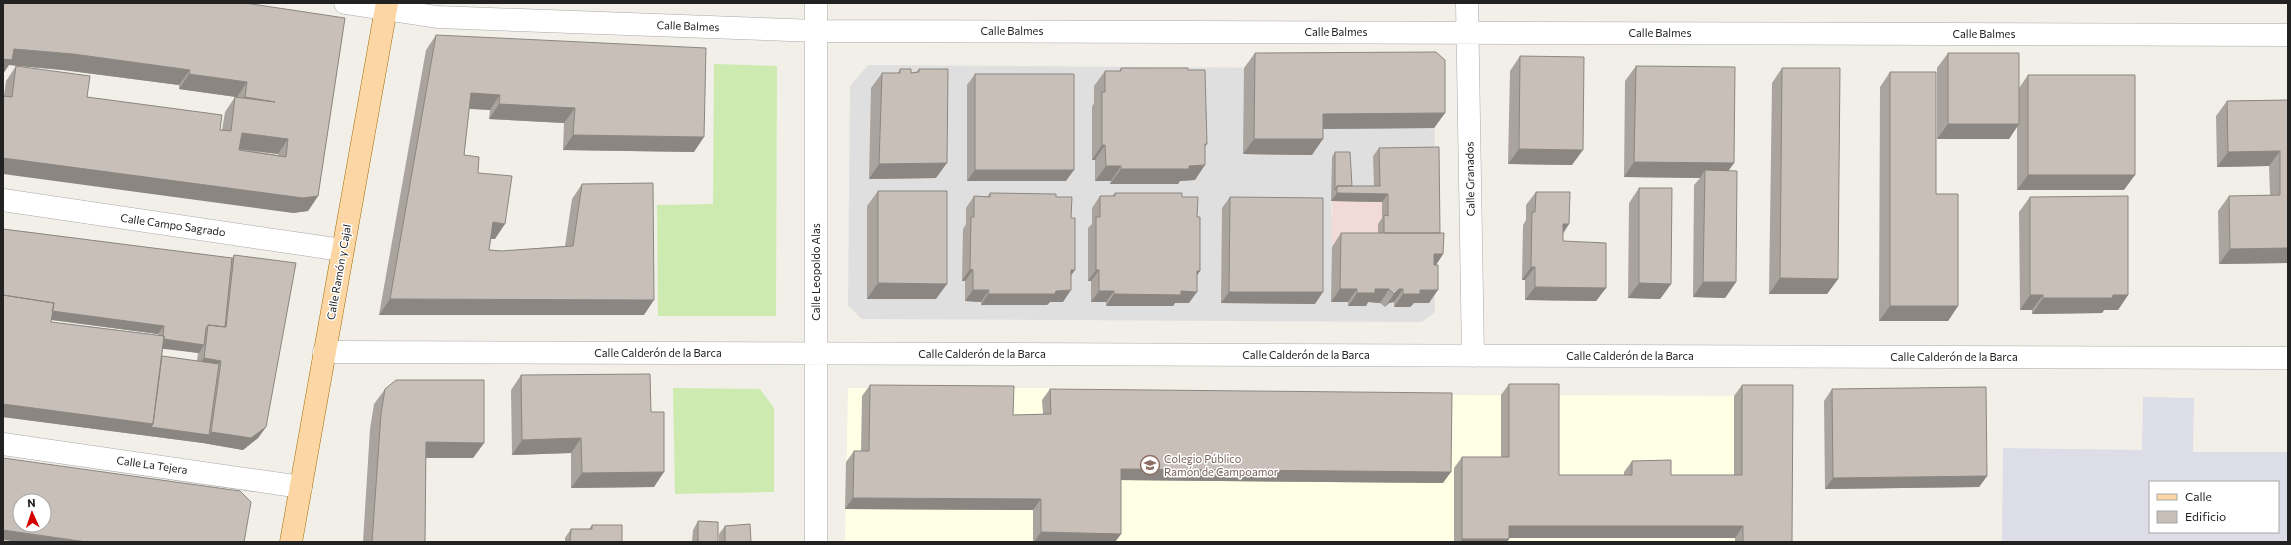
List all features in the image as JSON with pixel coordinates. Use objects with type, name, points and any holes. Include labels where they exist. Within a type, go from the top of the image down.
[{"type":"main road","name":"Calle Ramón y Cajal","points":[[291,542],[386,6]]},
{"type":"street","name":"Calle Balmes","points":[[345,3],[386,6],[437,17],[816,31],[2288,35]]},
{"type":"street","name":"Calle Leopoldo Alas","points":[[816,3],[816,542]]},
{"type":"street","name":"Calle Granados","points":[[1467,3],[1473,356]]},
{"type":"street","name":"Calle Campo Sagrado","points":[[3,200],[342,250]]},
{"type":"street","name":"Calle Calderón de la Barca","points":[[324,352],[2288,358]]},
{"type":"street","name":"Calle La Tejera","points":[[3,444],[301,487]]},
{"type":"shaded area","points":[[868,65],[1273,68],[1435,114],[1434,195],[1332,194],[1331,214],[1434,268],[1435,312],[1422,322],[862,319],[848,306],[850,86]]},
{"type":"shaded area","points":[[1332,194],[1374,195],[1434,246],[1332,247]]},
{"type":"shaded area","name":"Colegio Público Ramón de Campoamor","points":[[848,388],[1043,388],[1454,395],[1785,396],[1784,542],[845,542]]},
{"type":"shaded area","points":[[2143,397],[2194,398],[2193,452],[2288,452],[2288,542],[2002,542],[2003,448],[2142,450]]},
{"type":"green space","points":[[714,64],[777,66],[776,316],[658,316],[657,205],[713,204]]},
{"type":"green space","points":[[673,388],[760,389],[774,408],[774,492],[675,494]]},
{"type":"building","points":[[3,3],[245,3],[345,18],[318,196],[303,198],[3,158],[3,96],[12,97],[16,66],[90,76],[87,97],[222,115],[220,130],[231,131],[235,97],[275,102],[245,97],[247,82],[189,74],[190,70],[73,54],[14,49],[12,60],[3,59]],"holes":[[[242,133],[288,139],[286,157],[239,150]]]},
{"type":"building","points":[[436,35],[706,48],[704,137],[573,135],[575,108],[499,104],[500,95],[471,93],[464,155],[479,157],[478,173],[512,176],[505,224],[493,222],[489,250],[501,251],[573,246],[582,184],[653,183],[654,300],[390,299]]},
{"type":"building","points":[[1436,52],[1445,60],[1445,113],[1323,114],[1323,139],[1254,139],[1255,53]]},
{"type":"building","points":[[1948,53],[2019,53],[2019,124],[1948,124]]},
{"type":"building","points":[[1520,56],[1584,57],[1583,150],[1519,149]]},
{"type":"building","points":[[1636,66],[1735,67],[1734,163],[1634,162]]},
{"type":"building","points":[[1121,68],[1188,68],[1188,70],[1205,70],[1207,144],[1205,144],[1205,165],[1189,166],[1189,169],[1121,169],[1121,166],[1106,166],[1105,145],[1102,145],[1102,92],[1105,92],[1105,71],[1121,71]]},
{"type":"building","points":[[1782,68],[1840,68],[1838,279],[1780,278]]},
{"type":"building","points":[[900,69],[911,69],[911,73],[919,72],[919,69],[948,69],[947,163],[879,164],[882,73],[900,73]]},
{"type":"building","points":[[1890,72],[1936,72],[1936,194],[1958,194],[1958,306],[1890,306]]},
{"type":"building","points":[[975,74],[1074,74],[1074,170],[975,170]]},
{"type":"building","points":[[2028,75],[2135,75],[2135,175],[2028,175]]},
{"type":"building","points":[[2288,100],[2288,248],[2230,249],[2229,196],[2280,195],[2280,151],[2228,152],[2227,101]]},
{"type":"building","points":[[1439,147],[1440,233],[1384,233],[1384,215],[1388,216],[1388,194],[1337,193],[1337,186],[1380,186],[1379,148]]},
{"type":"building","points":[[1335,152],[1350,152],[1352,186],[1337,186],[1335,190]]},
{"type":"building","points":[[1705,170],[1737,171],[1736,282],[1703,282]]},
{"type":"building","points":[[1639,188],[1672,188],[1671,284],[1639,283]]},
{"type":"building","points":[[878,191],[947,191],[947,284],[878,283]]},
{"type":"building","points":[[1536,192],[1570,192],[1569,224],[1563,224],[1563,241],[1606,243],[1606,288],[1535,287],[1535,267],[1531,267],[1532,212],[1535,212]]},
{"type":"building","points":[[990,193],[1056,194],[1056,197],[1072,197],[1071,218],[1075,218],[1075,270],[1071,270],[1071,290],[1056,291],[1055,294],[988,294],[989,290],[973,290],[973,270],[970,269],[971,217],[974,217],[974,196],[990,197]]},
{"type":"building","points":[[1115,193],[1182,193],[1182,197],[1198,197],[1197,217],[1200,217],[1200,271],[1197,271],[1197,292],[1181,291],[1181,295],[1114,294],[1114,291],[1099,291],[1099,270],[1096,270],[1096,217],[1100,217],[1100,196],[1115,196]]},
{"type":"building","points":[[2128,196],[2128,295],[2113,295],[2112,298],[2043,298],[2043,295],[2030,295],[2030,197]]},
{"type":"building","points":[[1230,197],[1323,198],[1323,292],[1229,292]]},
{"type":"building","points":[[3,229],[232,258],[225,327],[208,325],[206,328],[204,345],[164,339],[164,326],[52,311],[54,303],[3,295]]},
{"type":"building","points":[[1341,233],[1444,233],[1443,254],[1434,254],[1434,265],[1438,265],[1438,290],[1420,290],[1420,294],[1403,294],[1403,289],[1399,289],[1394,294],[1389,289],[1375,289],[1375,293],[1357,293],[1357,289],[1340,289]]},
{"type":"building","points":[[234,255],[296,263],[266,427],[251,438],[211,432],[221,361],[204,358],[208,325],[226,327]]},
{"type":"building","points":[[3,295],[54,303],[51,322],[164,336],[153,424],[3,404]]},
{"type":"building","points":[[162,356],[219,364],[209,435],[151,427],[153,424]]},
{"type":"building","points":[[650,374],[651,412],[664,412],[664,472],[582,473],[581,438],[522,440],[521,375]]},
{"type":"building","points":[[396,380],[484,380],[484,443],[426,442],[425,542],[372,542],[381,414],[385,389]]},
{"type":"building","points":[[1509,384],[1559,384],[1559,475],[1632,475],[1632,461],[1671,460],[1671,475],[1742,475],[1742,385],[1793,385],[1792,542],[1743,542],[1743,526],[1509,526],[1509,539],[1462,539],[1462,457],[1509,457]]},
{"type":"building","name":"Colegio Público Ramón de Campoamor","points":[[870,385],[1014,386],[1013,415],[1051,414],[1050,389],[1452,393],[1451,472],[1121,469],[1121,534],[1041,532],[1041,499],[853,498],[854,451],[869,451]]},
{"type":"building","points":[[1986,387],[1987,476],[1833,478],[1832,389]]},
{"type":"building","points":[[3,458],[240,491],[251,502],[244,542],[87,542],[24,533],[52,533],[52,493],[12,493],[12,531],[3,530]]},
{"type":"building","points":[[698,521],[718,522],[718,542],[698,542]]},
{"type":"building","points":[[750,524],[751,542],[725,542],[725,526]]},
{"type":"building","points":[[592,525],[622,525],[622,542],[570,542],[571,529],[592,529]]},
{"type":"place","name":"Colegio Público Ramón de Campoamor","points":[[1150,465]]}]
